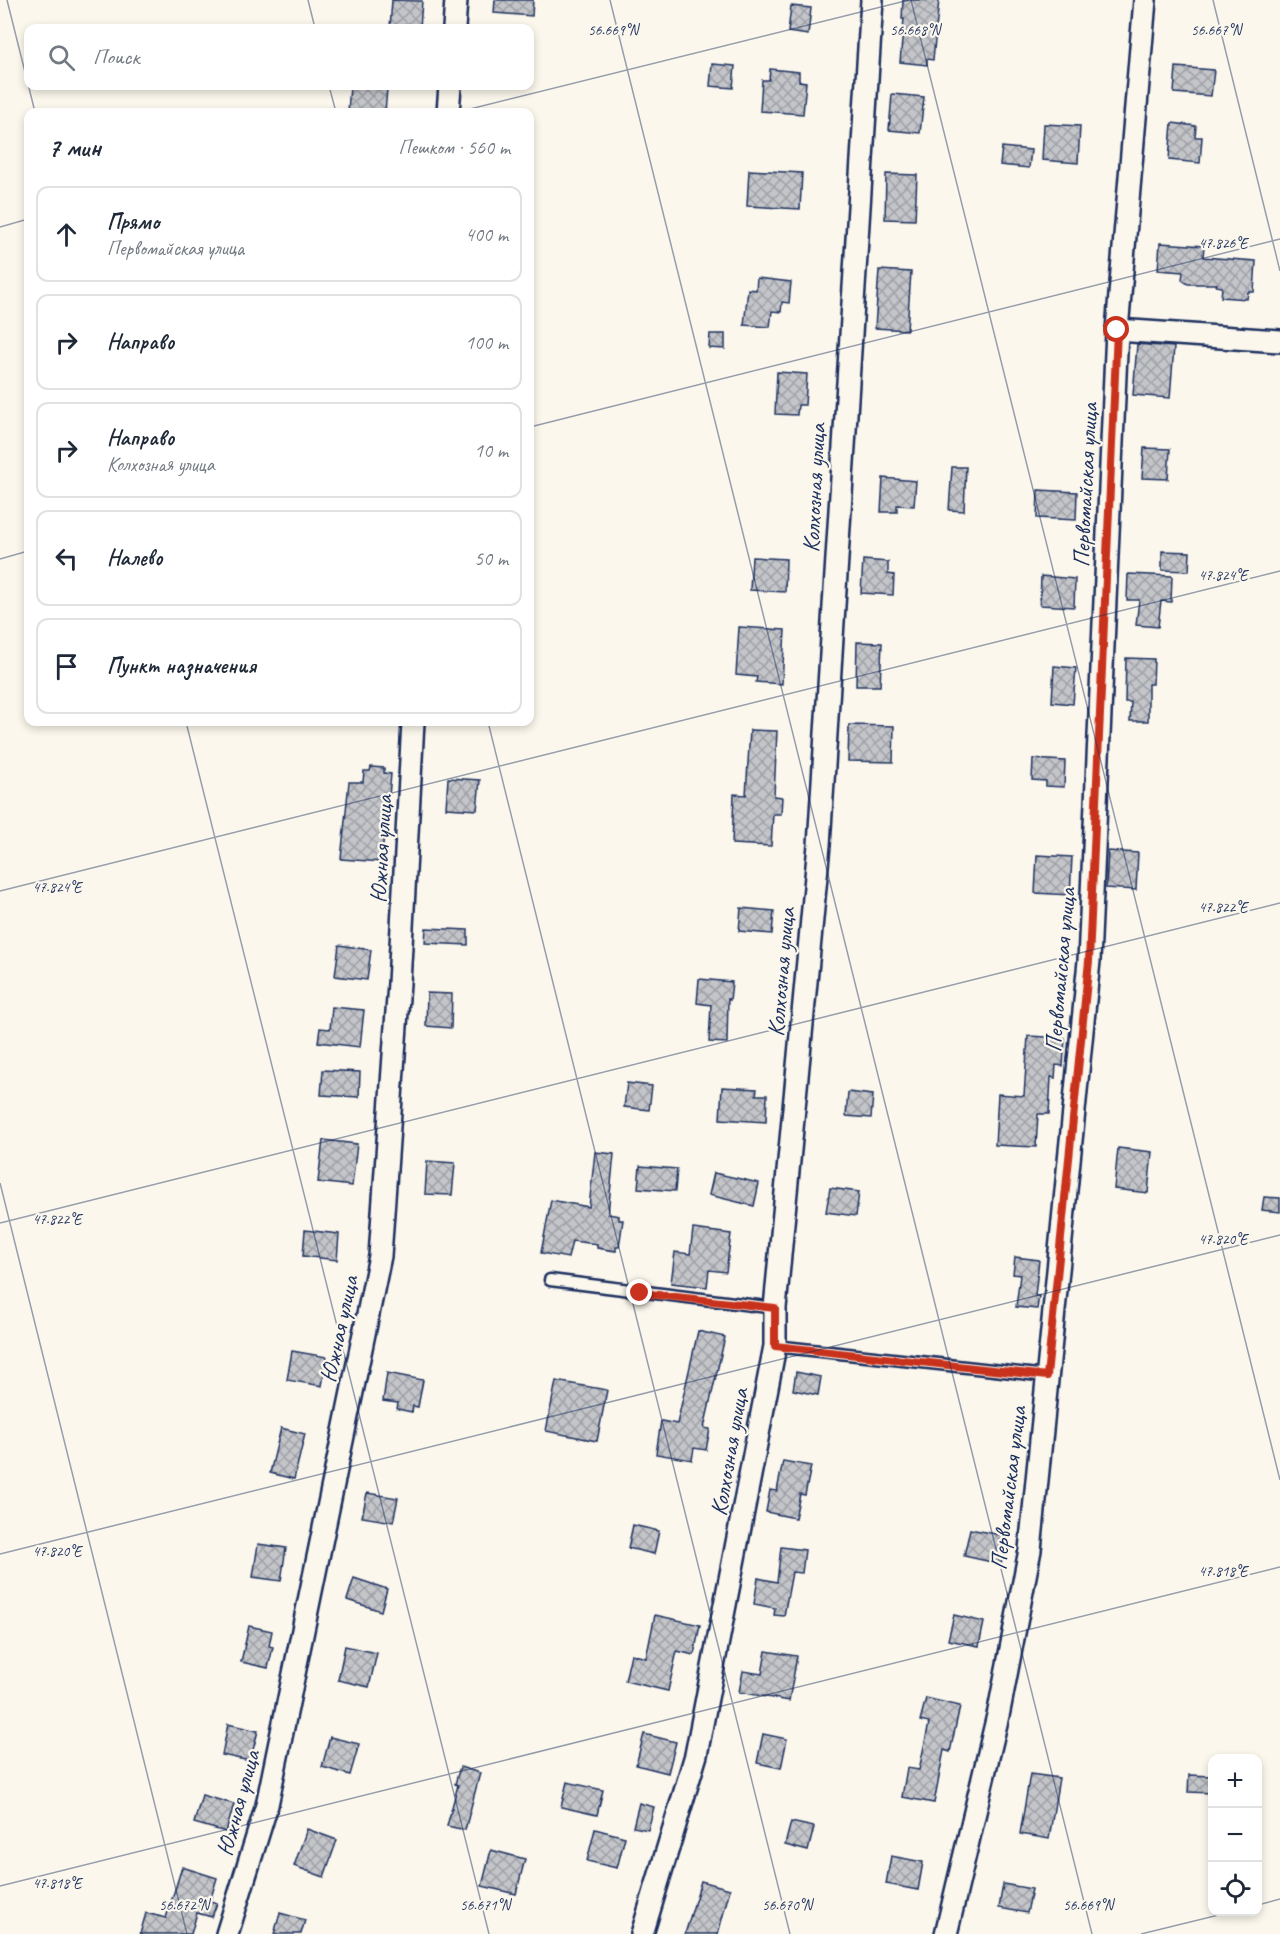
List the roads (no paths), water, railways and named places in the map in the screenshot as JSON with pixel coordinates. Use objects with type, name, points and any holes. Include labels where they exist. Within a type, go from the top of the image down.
[{"type":"street","points":[[454,24],[456,0]]},
{"type":"street","name":"Колхозная улица","points":[[642,1934],[696,1755],[775,1346],[775,1308],[819,844],[872,0]]},
{"type":"street","name":"Первомайская улица","points":[[946,1934],[999,1711],[1030,1550],[1089,961],[1117,330],[1145,0]]},
{"type":"street","points":[[448,108],[450,90]]},
{"type":"street","points":[[1117,330],[1280,341]]},
{"type":"street","name":"Южная улица","points":[[228,1934],[267,1805],[380,1256],[399,983],[413,726]]},
{"type":"lane","points":[[550,1280],[775,1308]]},
{"type":"lane","points":[[775,1346],[1047,1376]]}]
